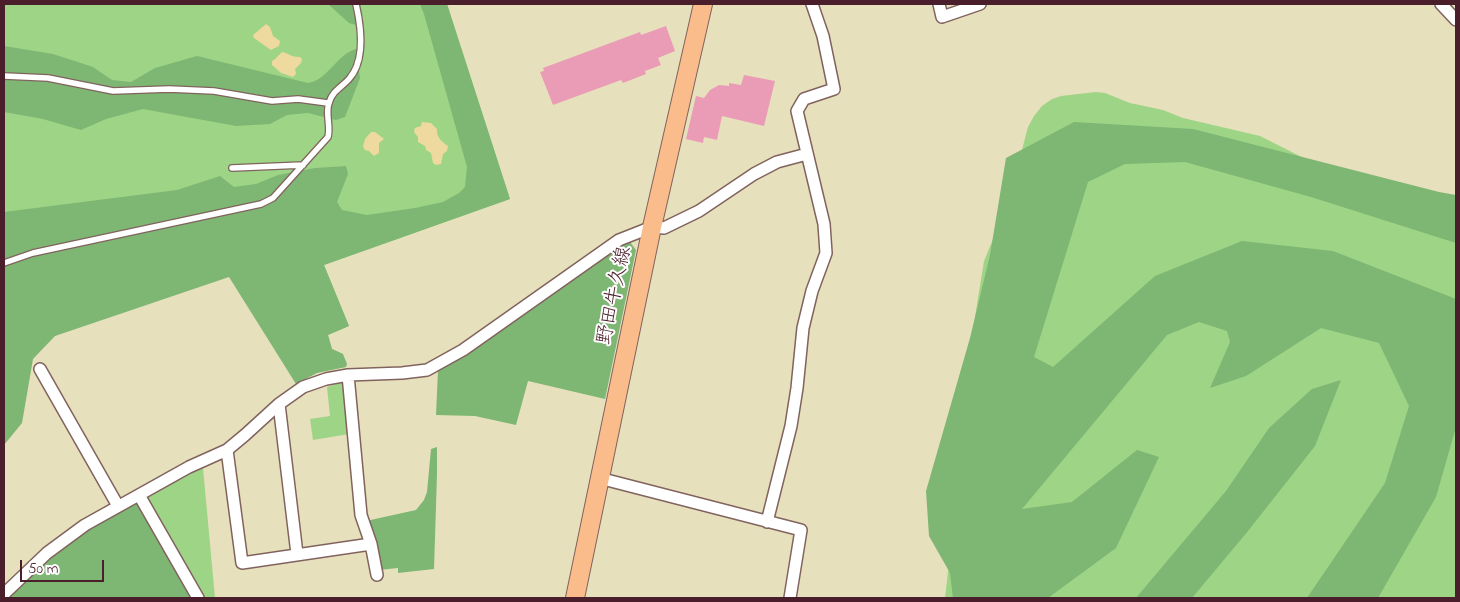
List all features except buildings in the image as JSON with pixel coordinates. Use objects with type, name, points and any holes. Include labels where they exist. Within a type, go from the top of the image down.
[{"type":"main road","name":"野田牛久線","points":[[575,598],[652,228],[702,4]]},
{"type":"street","points":[[767,522],[791,426],[803,328],[812,290],[826,253],[824,224],[797,111],[804,99],[834,90],[823,36],[812,4]]},
{"type":"street","points":[[939,4],[942,17],[980,4]]},
{"type":"street","points":[[1441,4],[1456,20]]},
{"type":"street","points":[[5,588],[46,553],[85,525],[189,467],[227,450],[279,404],[303,387],[326,379],[348,375],[402,374],[428,370],[463,350],[619,240],[652,228],[664,228],[699,211],[754,174],[777,162],[807,154]]},
{"type":"street","points":[[40,369],[118,506]]},
{"type":"street","points":[[348,375],[361,515],[371,544],[377,574]]},
{"type":"street","points":[[279,404],[297,554]]},
{"type":"street","points":[[227,450],[242,563],[371,544]]},
{"type":"street","points":[[599,478],[800,530],[790,598]]},
{"type":"street","points":[[139,495],[198,598]]},
{"type":"lane","points":[[4,263],[33,253],[262,204],[273,198],[328,138],[330,129],[328,103],[336,90],[350,78],[356,64],[362,38],[356,4]]},
{"type":"lane","points":[[4,76],[48,78],[113,91],[169,89],[214,91],[272,101],[298,100],[328,103]]},
{"type":"lane","points":[[232,168],[303,165]]},
{"type":"green space","points":[[4,4],[447,4],[510,199],[324,265],[349,326],[328,335],[332,349],[343,354],[298,366],[215,219],[4,281]]},
{"type":"green space","points":[[328,4],[353,4],[358,22],[356,25],[349,23]]},
{"type":"green space","points":[[420,4],[447,4],[510,199],[324,265],[349,326],[328,335],[332,349],[343,354],[347,364],[346,367],[317,373],[296,384],[229,277],[55,336],[33,359],[22,423],[4,445],[4,212],[177,190],[220,176],[234,187],[256,184],[278,175],[315,168],[346,166],[348,174],[337,202],[342,210],[367,215],[443,202],[459,193],[465,187],[467,167]]},
{"type":"green space","points":[[4,46],[53,54],[93,67],[112,80],[131,82],[155,68],[197,56],[308,83],[321,77],[343,56],[356,49],[360,78],[345,117],[336,120],[308,113],[287,115],[270,124],[236,126],[143,109],[106,119],[81,130],[43,119],[4,112]]},
{"type":"green space","points":[[1096,92],[1105,93],[1130,103],[1163,110],[1183,118],[1260,136],[1383,198],[1456,231],[1456,598],[945,598],[960,466],[970,348],[984,261],[1008,203],[1028,127],[1034,116],[1042,106],[1052,99],[1061,96]]},
{"type":"green space","points":[[1074,122],[1193,129],[1456,195],[1456,243],[1311,197],[1185,162],[1125,164],[1088,182],[1034,357],[1053,367],[1155,276],[1242,241],[1333,251],[1456,299],[1456,427],[1436,497],[1378,598],[1307,598],[1385,483],[1409,406],[1379,343],[1321,328],[1246,376],[1210,388],[1230,342],[1227,331],[1199,322],[1167,335],[1022,509],[1072,502],[1137,450],[1159,457],[1116,548],[1048,598],[953,598],[950,573],[929,536],[926,491],[970,338],[990,255],[1006,158]]},
{"type":"green space","points":[[630,242],[636,250],[605,399],[528,381],[516,425],[475,416],[436,415],[438,370],[617,247]]},
{"type":"green space","points":[[1341,380],[1315,446],[1192,598],[1136,598],[1226,491],[1269,428],[1312,389]]},
{"type":"green space","points":[[342,382],[345,385],[349,434],[313,440],[310,419],[330,416],[327,387]]},
{"type":"green space","points":[[437,447],[434,569],[398,573],[398,568],[379,570],[366,521],[416,510],[424,500],[427,492],[431,449]]},
{"type":"green space","points":[[202,464],[215,598],[199,598],[142,498]]},
{"type":"green space","points":[[137,501],[192,598],[5,598],[40,564],[82,534]]},
{"type":"sand","points":[[266,24],[270,27],[273,36],[280,41],[279,46],[271,50],[254,38],[253,35]]},
{"type":"sand","points":[[282,52],[302,59],[295,69],[296,74],[293,77],[281,73],[272,65],[272,61]]},
{"type":"sand","points":[[422,122],[431,123],[437,129],[440,139],[448,146],[447,151],[443,154],[441,164],[436,165],[433,163],[431,153],[418,142],[418,137],[414,132],[415,128],[421,126]]},
{"type":"sand","points":[[371,132],[375,132],[384,139],[379,143],[379,153],[374,156],[363,147],[365,139]]}]
